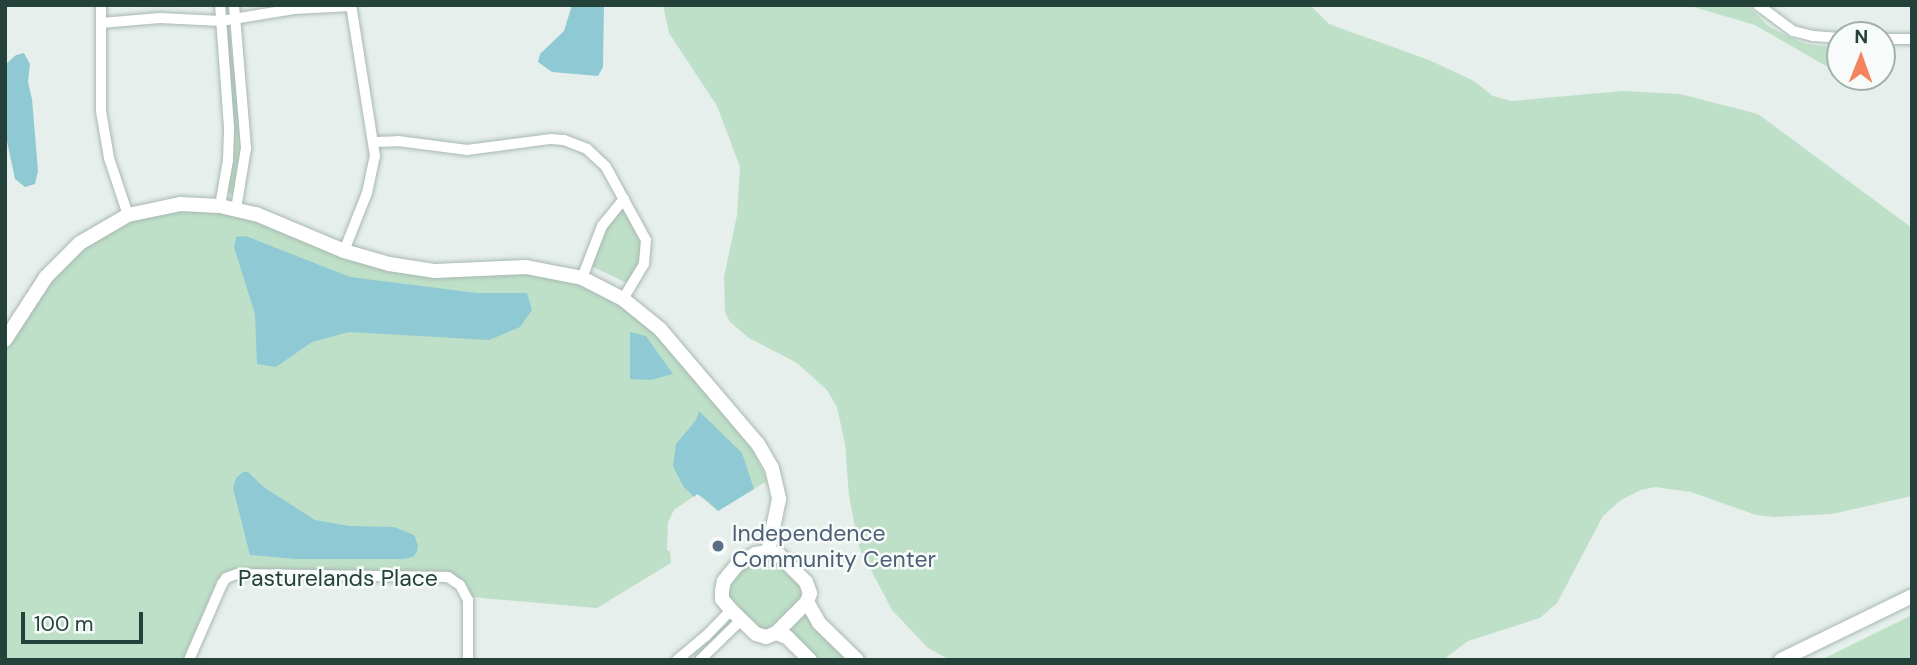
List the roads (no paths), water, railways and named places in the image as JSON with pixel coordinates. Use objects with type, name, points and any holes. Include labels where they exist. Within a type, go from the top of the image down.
[{"type":"street","points":[[101,5],[103,131],[114,178],[128,215]]},
{"type":"street","points":[[220,5],[229,145],[220,206]]},
{"type":"street","points":[[234,5],[246,148],[236,209]]},
{"type":"street","points":[[1758,5],[1793,31],[1826,37]]},
{"type":"street","points":[[101,23],[160,18],[221,21],[294,9],[351,6],[375,142],[373,171],[367,193],[344,251]]},
{"type":"street","points":[[375,142],[398,141],[467,150],[564,140],[597,157],[642,229],[647,252],[644,264],[623,299]]},
{"type":"street","points":[[582,278],[602,226],[624,199]]},
{"type":"street","points":[[5,340],[34,293],[62,258],[80,243],[128,215],[180,204],[236,209],[344,251],[389,264],[435,271],[526,267],[582,278],[623,299],[660,330],[758,444],[772,468],[779,499],[768,552]]},
{"type":"street","points":[[768,552],[779,555],[806,582],[810,593],[807,602],[776,633],[766,637],[756,634],[722,599],[724,581],[737,565],[755,554],[768,552]]},
{"type":"street","name":"Pasturelands Place","points":[[189,660],[222,584],[232,575],[251,574],[448,578],[460,585],[468,600],[468,660]]},
{"type":"street","points":[[1781,660],[1912,596]]},
{"type":"street","points":[[807,602],[820,623],[856,660]]},
{"type":"street","points":[[677,660],[736,615]]},
{"type":"street","points":[[700,660],[736,615]]},
{"type":"street","points":[[776,633],[787,637],[810,660]]},
{"type":"water","points":[[572,5],[604,5],[603,67],[598,76],[552,72],[538,62],[540,54],[564,31]]},
{"type":"water","points":[[24,53],[30,64],[28,82],[38,171],[35,184],[25,187],[15,179],[5,132],[5,65],[16,55]]},
{"type":"water","points":[[246,236],[350,277],[477,293],[527,293],[532,310],[520,327],[489,340],[349,332],[312,342],[276,367],[257,364],[255,314],[234,247],[236,237]]},
{"type":"water","points":[[630,332],[646,336],[673,374],[651,380],[630,379]]},
{"type":"water","points":[[699,411],[742,453],[754,489],[718,511],[704,498],[697,494],[694,497],[683,486],[673,466],[676,444],[696,420]]},
{"type":"water","points":[[243,472],[248,472],[265,488],[315,520],[349,526],[394,527],[414,535],[418,545],[417,552],[413,557],[403,559],[296,559],[250,555],[233,488],[236,478]]},
{"type":"place","name":"Independence Community Center","points":[[718,546]]}]
